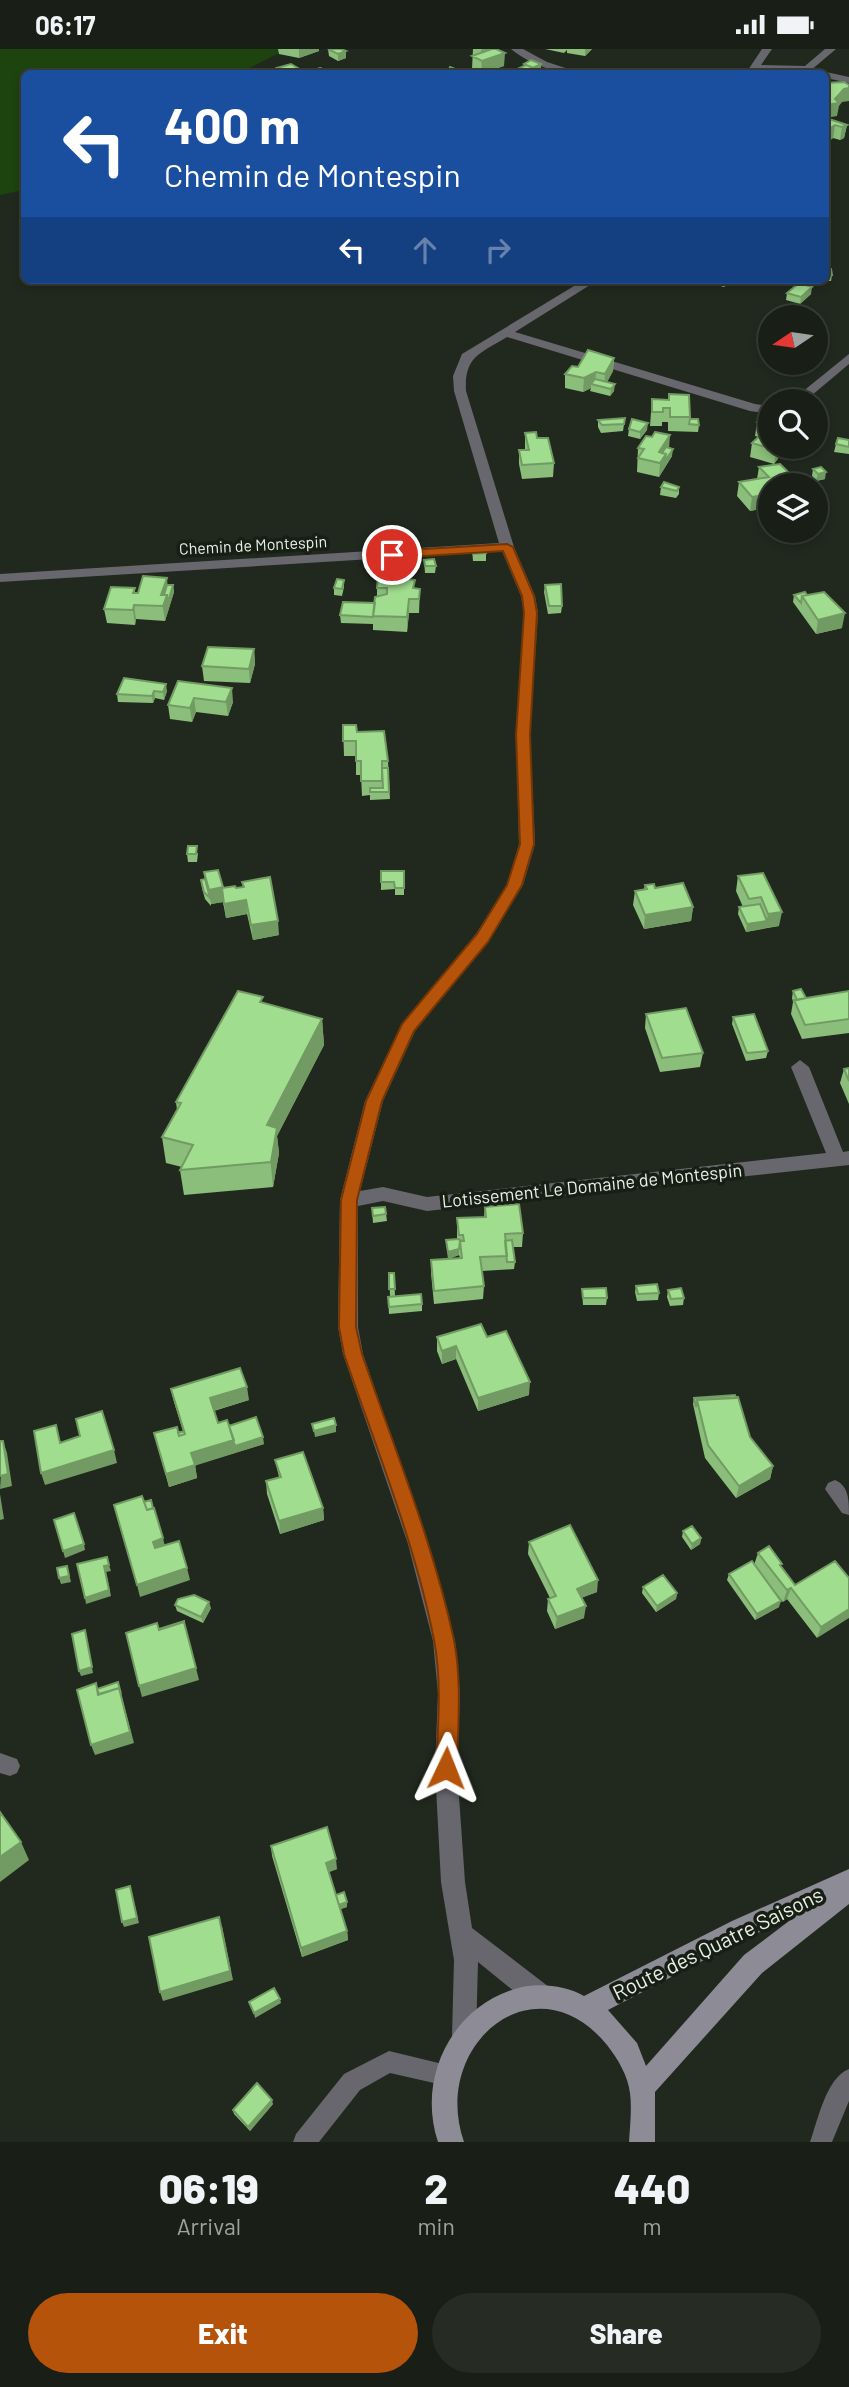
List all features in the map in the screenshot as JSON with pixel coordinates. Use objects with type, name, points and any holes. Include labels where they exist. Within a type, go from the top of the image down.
[{"type":"main road","name":"Route des Quatre Saisons","points":[[587,2008],[740,1929],[849,1881]]},
{"type":"main road","name":"Route des Quatre Saisons","points":[[644,2086],[753,1964],[849,1889]]},
{"type":"main road","name":"Route des Quatre Saisons","points":[[447,2140],[443,2105],[447,2075],[464,2036],[486,2014],[511,2001],[540,1996],[564,1999],[587,2008],[612,2027],[632,2054],[644,2086],[646,2118],[642,2142]]},
{"type":"street","points":[[516,49],[544,64],[565,70]]},
{"type":"street","points":[[753,70],[767,49]]},
{"type":"street","points":[[800,69],[813,67],[831,49]]},
{"type":"street","points":[[758,70],[780,66],[805,70]]},
{"type":"street","points":[[829,76],[849,80]]},
{"type":"street","points":[[464,2036],[467,1996],[464,1936],[452,1869],[446,1768],[449,1693],[444,1641],[418,1544],[353,1354],[348,1327],[349,1200],[374,1101],[408,1028],[482,938],[515,885],[527,844],[523,735],[531,613],[528,596],[507,547],[460,391],[459,376],[466,357],[585,284]]},
{"type":"street","points":[[503,332],[758,409]]},
{"type":"street","points":[[812,389],[849,358]]},
{"type":"street","name":"Chemin de Montespin","points":[[0,578],[507,547]]},
{"type":"street","name":"Lotissement Le Domaine de Montespin","points":[[349,1200],[383,1194],[427,1204],[843,1159],[800,1067]]},
{"type":"street","points":[[835,1489],[849,1506]]},
{"type":"street","points":[[464,1936],[540,1996]]},
{"type":"lane","points":[[304,2142],[352,2082],[388,2062],[447,2075]]},
{"type":"lane","points":[[821,2142],[836,2101],[849,2080]]},
{"type":"green space","points":[[0,49],[287,49],[246,70],[21,70],[21,191],[0,195]]},
{"type":"building","points":[[328,49],[341,49],[346,51],[338,54]]},
{"type":"building","points":[[492,49],[505,53],[482,61],[472,56]]},
{"type":"building","points":[[531,60],[541,64],[533,68],[524,64]]},
{"type":"building","points":[[291,64],[301,70],[280,70],[277,68]]},
{"type":"building","points":[[526,65],[539,70],[515,70]]},
{"type":"building","points":[[844,82],[849,85],[849,88],[844,89],[835,99],[839,103],[829,105],[829,83]]},
{"type":"building","points":[[829,119],[847,125],[842,127],[835,125],[829,129]]},
{"type":"building","points":[[798,284],[812,287],[801,297],[787,293]]},
{"type":"building","points":[[588,350],[614,358],[605,374],[596,372],[584,378],[565,374],[572,366],[578,367]]},
{"type":"building","points":[[595,379],[615,384],[611,389],[591,384]]},
{"type":"building","points":[[669,394],[689,395],[690,417],[670,417],[670,408],[663,408],[663,412],[652,412],[652,399],[669,400]]},
{"type":"building","points":[[625,418],[624,424],[602,425],[598,420]]},
{"type":"building","points":[[632,419],[648,423],[640,432],[629,429]]},
{"type":"building","points":[[690,419],[698,419],[699,425],[689,424]]},
{"type":"building","points":[[536,432],[537,438],[548,438],[554,463],[522,465],[519,450],[529,450],[525,433]]},
{"type":"building","points":[[655,432],[670,435],[659,452],[666,454],[660,463],[638,458],[644,449],[638,448],[646,436],[652,437]]},
{"type":"building","points":[[838,438],[849,440],[849,447],[836,444]]},
{"type":"building","points":[[666,447],[673,449],[665,461],[666,454],[662,453]]},
{"type":"building","points":[[780,464],[789,473],[765,473],[759,467]]},
{"type":"building","points":[[821,467],[826,472],[817,473],[813,469]]},
{"type":"building","points":[[758,479],[758,496],[752,497],[739,482]]},
{"type":"building","points":[[664,482],[679,487],[677,491],[661,487]]},
{"type":"building","points":[[472,548],[485,548],[486,553],[473,554]]},
{"type":"building","points":[[434,559],[436,566],[425,566],[424,560]]},
{"type":"building","points":[[378,575],[415,580],[413,588],[420,589],[419,599],[409,599],[407,617],[373,616],[375,597],[387,594],[387,588],[377,588]]},
{"type":"building","points":[[143,576],[167,578],[161,595],[167,595],[163,606],[134,605],[133,610],[104,609],[111,587],[135,588],[133,593],[138,593]]},
{"type":"building","points":[[337,579],[344,580],[342,589],[334,588]]},
{"type":"building","points":[[561,584],[562,606],[549,606],[545,585]]},
{"type":"building","points":[[167,585],[173,585],[168,602],[167,595],[164,595]]},
{"type":"building","points":[[805,592],[807,595],[802,596],[801,603],[794,595]]},
{"type":"building","points":[[824,592],[845,613],[818,620],[802,596]]},
{"type":"building","points":[[343,602],[375,603],[373,617],[340,615]]},
{"type":"building","points":[[208,647],[254,649],[249,669],[202,666]]},
{"type":"building","points":[[124,678],[166,684],[163,692],[154,691],[152,696],[117,694]]},
{"type":"building","points":[[178,681],[232,688],[226,702],[194,698],[190,708],[168,705]]},
{"type":"building","points":[[343,725],[356,725],[357,732],[384,731],[388,761],[382,761],[382,781],[361,781],[361,761],[356,761],[356,741],[343,741]]},
{"type":"building","points":[[382,768],[388,768],[389,792],[370,792],[370,788],[383,788]]},
{"type":"building","points":[[188,846],[197,846],[196,854],[187,854]]},
{"type":"building","points":[[218,870],[223,887],[209,890],[204,872]]},
{"type":"building","points":[[381,871],[404,871],[404,888],[395,888],[394,882],[381,882]]},
{"type":"building","points":[[763,873],[782,912],[768,914],[761,897],[749,899],[738,876]]},
{"type":"building","points":[[270,877],[278,921],[251,925],[246,900],[224,904],[222,888],[244,887],[242,882]]},
{"type":"building","points":[[205,879],[210,898],[204,892],[201,880]]},
{"type":"building","points":[[683,883],[693,907],[645,915],[635,891],[647,889],[645,885],[654,884],[655,888]]},
{"type":"building","points":[[760,904],[767,921],[747,924],[739,907]]},
{"type":"building","points":[[801,989],[806,998],[797,1000],[793,991]]},
{"type":"building","points":[[238,991],[263,997],[260,1002],[322,1019],[267,1125],[277,1128],[271,1162],[180,1170],[193,1145],[162,1137],[181,1103],[176,1102]]},
{"type":"building","points":[[849,991],[849,1019],[805,1025],[794,1000]]},
{"type":"building","points":[[686,1008],[703,1053],[662,1058],[646,1014]]},
{"type":"building","points":[[754,1014],[768,1051],[747,1053],[733,1017]]},
{"type":"building","points":[[849,1068],[849,1081],[844,1069]]},
{"type":"building","points":[[519,1204],[523,1233],[505,1234],[507,1256],[480,1257],[484,1286],[434,1291],[431,1260],[462,1258],[460,1241],[464,1241],[463,1235],[459,1235],[457,1218],[486,1217],[485,1207]]},
{"type":"building","points":[[385,1207],[386,1214],[373,1216],[372,1208]]},
{"type":"building","points":[[446,1240],[462,1241],[459,1249],[448,1252]]},
{"type":"building","points":[[512,1240],[515,1262],[507,1262],[505,1241]]},
{"type":"building","points":[[389,1273],[394,1273],[395,1289],[389,1289]]},
{"type":"building","points":[[657,1284],[659,1293],[638,1294],[636,1286]]},
{"type":"building","points":[[606,1288],[607,1298],[583,1298],[582,1289]]},
{"type":"building","points":[[681,1288],[684,1298],[671,1299],[668,1290]]},
{"type":"building","points":[[421,1294],[422,1304],[389,1307],[388,1297]]},
{"type":"building","points":[[481,1324],[487,1337],[506,1331],[530,1382],[478,1398],[456,1346],[442,1351],[437,1337]]},
{"type":"building","points":[[240,1368],[247,1387],[210,1398],[218,1423],[227,1420],[234,1440],[191,1453],[195,1465],[166,1474],[154,1433],[177,1427],[179,1436],[185,1434],[171,1389]]},
{"type":"building","points":[[735,1395],[736,1398],[697,1400],[696,1407],[694,1398]]},
{"type":"building","points":[[738,1397],[750,1437],[773,1466],[739,1486],[708,1445],[697,1400]]},
{"type":"building","points":[[102,1411],[114,1450],[41,1473],[34,1431],[56,1425],[60,1443],[80,1436],[76,1419]]},
{"type":"building","points":[[256,1417],[263,1437],[235,1446],[229,1426]]},
{"type":"building","points":[[334,1418],[336,1425],[314,1431],[312,1424]]},
{"type":"building","points":[[0,1441],[3,1441],[8,1474],[0,1476]]},
{"type":"building","points":[[303,1452],[323,1508],[279,1521],[266,1481],[281,1477],[275,1460]]},
{"type":"building","points":[[142,1496],[147,1510],[154,1508],[163,1538],[153,1542],[155,1548],[179,1541],[187,1568],[137,1585],[114,1505]]},
{"type":"building","points":[[151,1500],[153,1508],[147,1510],[144,1502]]},
{"type":"building","points":[[74,1513],[84,1544],[63,1551],[54,1520]]},
{"type":"building","points":[[570,1525],[598,1580],[577,1589],[586,1606],[557,1617],[548,1599],[556,1596],[529,1542]]},
{"type":"building","points":[[692,1526],[701,1538],[692,1544],[683,1531]]},
{"type":"building","points":[[769,1546],[795,1585],[835,1561],[849,1578],[849,1609],[821,1627],[791,1588],[787,1590],[758,1553]]},
{"type":"building","points":[[107,1557],[109,1565],[104,1566],[109,1590],[85,1598],[77,1564]]},
{"type":"building","points":[[752,1561],[781,1601],[757,1614],[729,1574]]},
{"type":"building","points":[[67,1566],[69,1576],[59,1578],[57,1568]]},
{"type":"building","points":[[663,1575],[677,1593],[657,1606],[643,1587]]},
{"type":"building","points":[[194,1595],[209,1602],[201,1617],[175,1605],[178,1599]]},
{"type":"building","points":[[184,1622],[196,1668],[139,1686],[126,1633],[157,1623],[159,1630]]},
{"type":"building","points":[[85,1630],[92,1667],[79,1671],[72,1634]]},
{"type":"building","points":[[118,1682],[121,1694],[119,1688],[99,1694],[97,1689]]},
{"type":"building","points":[[96,1683],[98,1695],[119,1688],[130,1732],[91,1745],[77,1690]]},
{"type":"building","points":[[0,1812],[21,1842],[0,1857]]},
{"type":"building","points":[[327,1827],[336,1859],[326,1863],[347,1931],[301,1948],[271,1846]]},
{"type":"building","points":[[130,1886],[137,1918],[122,1922],[116,1890]]},
{"type":"building","points":[[344,1892],[347,1902],[339,1905],[336,1895]]},
{"type":"building","points":[[219,1917],[230,1971],[160,1992],[149,1937]]},
{"type":"building","points":[[274,1988],[280,1999],[254,2013],[249,2002]]},
{"type":"building","points":[[257,2083],[272,2100],[248,2127],[233,2110]]},
{"type":"route","points":[[392,555],[507,547],[528,596],[531,613],[523,735],[527,844],[515,885],[482,938],[408,1028],[374,1101],[349,1200],[348,1327],[353,1354],[418,1544],[444,1641],[449,1693],[446,1768]]}]
